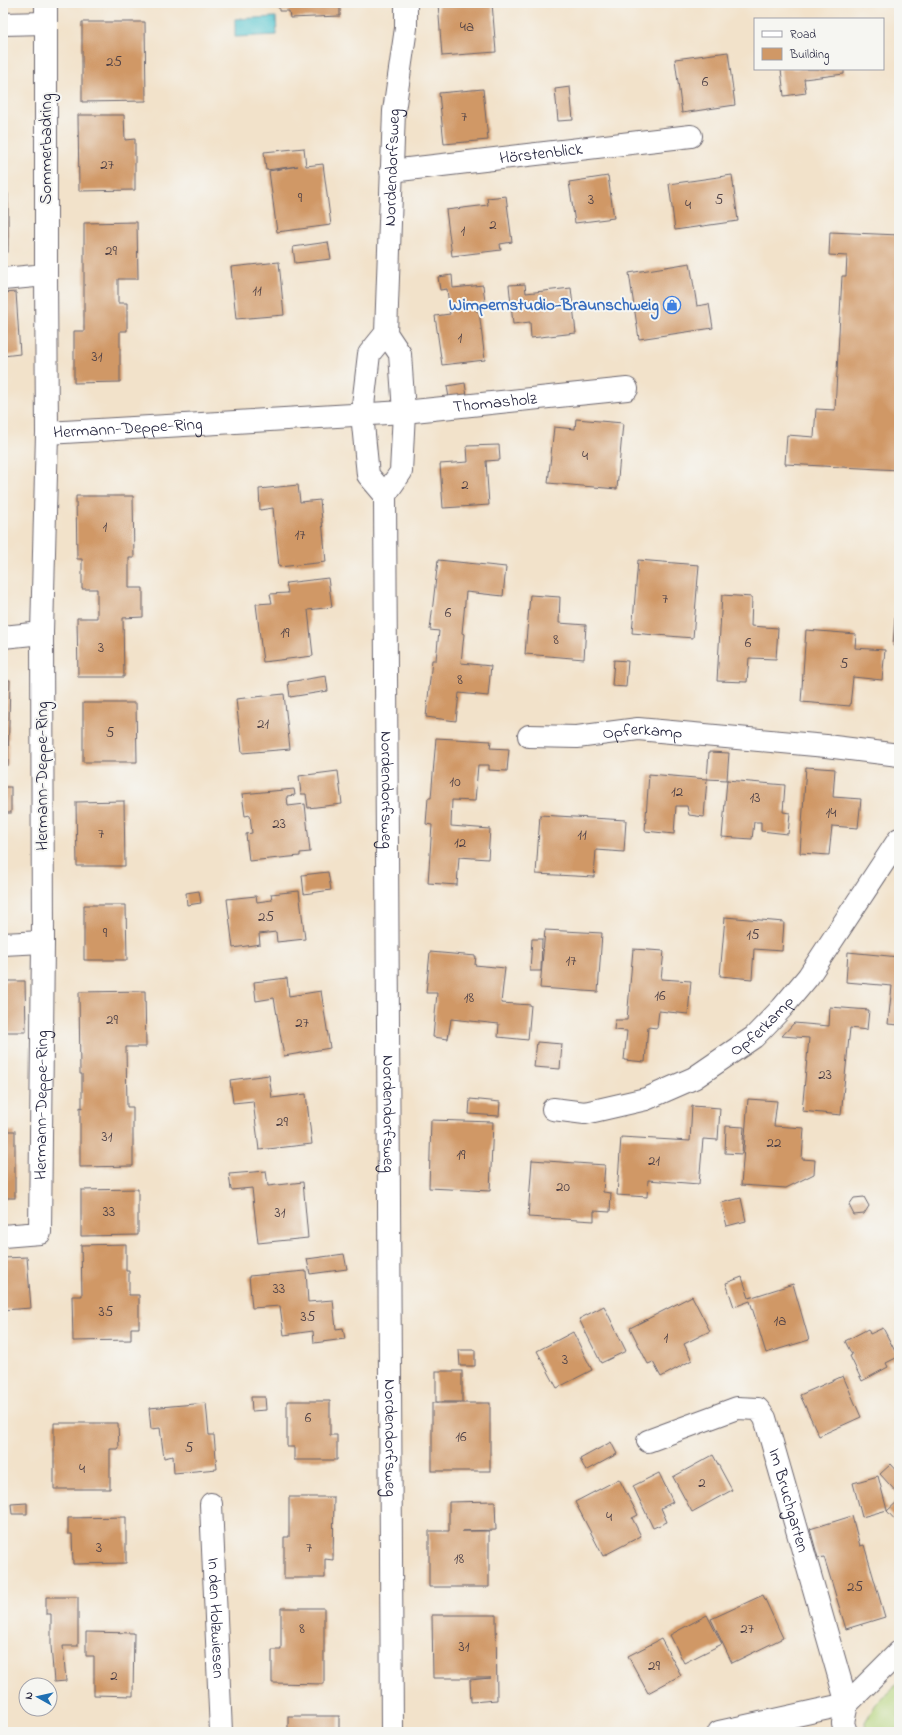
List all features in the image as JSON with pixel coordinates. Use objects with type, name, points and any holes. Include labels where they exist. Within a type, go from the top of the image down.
[{"type":"street","name":"Nordendorfsweg","points":[[386,333],[394,111],[406,28],[406,3]]},
{"type":"street","name":"Sommerbadring","points":[[3,24],[46,13],[47,433]]},
{"type":"street","name":"Hörstenblick","points":[[392,171],[691,136]]},
{"type":"street","points":[[3,279],[46,275]]},
{"type":"street","points":[[386,333],[400,354],[404,412],[402,472],[385,495],[368,476],[362,414],[369,354],[386,333]]},
{"type":"street","name":"Thomasholz","points":[[362,414],[404,412],[627,389]]},
{"type":"street","name":"Hermann-Deppe-Ring","points":[[3,1236],[40,1233],[43,942],[42,634],[47,433],[362,414]]},
{"type":"street","name":"Nordendorfsweg","points":[[385,495],[392,1732]]},
{"type":"street","points":[[3,637],[42,634]]},
{"type":"street","name":"Opferkamp","points":[[529,736],[577,737],[638,729],[899,754]]},
{"type":"street","name":"Opferkamp","points":[[553,1109],[585,1113],[646,1099],[694,1078],[754,1037],[782,1008],[808,977],[899,839]]},
{"type":"street","points":[[3,944],[43,942]]},
{"type":"street","name":"Im Bruchgarten","points":[[648,1441],[737,1408],[758,1408],[765,1418],[847,1704]]},
{"type":"street","name":"In den Holzwiesen","points":[[211,1504],[221,1732]]},
{"type":"street","points":[[719,1732],[847,1704],[899,1652]]},
{"type":"street","points":[[846,1732],[843,1723],[847,1704]]},
{"type":"green space","points":[[899,1682],[899,1732],[866,1732],[865,1722],[876,1704]]},
{"type":"water","points":[[276,17],[277,35],[235,37],[235,19]]},
{"type":"building","points":[[279,3],[340,3],[340,16],[290,18],[289,11],[279,11]]},
{"type":"building","points":[[438,3],[492,3],[496,52],[442,56]]},
{"type":"building","points":[[82,22],[145,22],[146,101],[82,102]]},
{"type":"building","points":[[728,52],[735,105],[682,113],[675,59]]},
{"type":"building","points":[[781,70],[844,70],[844,74],[804,79],[806,93],[784,96]]},
{"type":"building","points":[[570,87],[573,120],[558,121],[555,89]]},
{"type":"building","points":[[483,89],[488,140],[444,144],[439,93]]},
{"type":"building","points":[[78,115],[124,115],[125,140],[135,139],[135,190],[79,191]]},
{"type":"building","points":[[304,148],[306,166],[323,164],[331,225],[277,232],[269,171],[298,166],[266,170],[264,152]]},
{"type":"building","points":[[732,175],[738,221],[675,230],[669,184]]},
{"type":"building","points":[[608,176],[614,218],[575,223],[569,182]]},
{"type":"building","points":[[3,194],[8,194],[8,252],[3,252]]},
{"type":"building","points":[[506,196],[512,242],[500,244],[501,250],[452,256],[446,210],[488,205],[487,198]]},
{"type":"building","points":[[137,222],[138,279],[118,279],[118,303],[127,303],[127,331],[120,331],[120,382],[74,383],[74,331],[84,331],[84,223]]},
{"type":"building","points":[[830,232],[899,235],[899,374],[897,404],[899,404],[899,470],[785,464],[787,435],[814,437],[816,409],[835,410],[842,276],[846,276],[847,256],[829,255]]},
{"type":"building","points":[[328,242],[331,259],[295,263],[293,247]]},
{"type":"building","points":[[279,262],[284,315],[236,319],[231,267]]},
{"type":"building","points":[[690,263],[697,306],[709,304],[713,328],[639,339],[629,273]]},
{"type":"building","points":[[452,275],[453,288],[483,285],[485,302],[476,304],[476,311],[479,311],[485,360],[442,365],[435,316],[450,314],[447,289],[440,290],[438,277]]},
{"type":"building","points":[[525,284],[526,293],[571,288],[576,333],[531,338],[530,322],[513,324],[509,285]]},
{"type":"building","points":[[16,292],[20,354],[3,356],[3,293]]},
{"type":"building","points":[[465,383],[467,396],[449,398],[447,386]]},
{"type":"building","points":[[576,419],[623,423],[617,489],[548,483],[554,427],[575,429]]},
{"type":"building","points":[[499,445],[500,460],[486,461],[489,505],[443,508],[440,464],[468,462],[467,446]]},
{"type":"building","points":[[298,485],[300,502],[320,500],[326,562],[279,567],[273,508],[260,510],[259,489]]},
{"type":"building","points":[[76,496],[133,496],[134,558],[129,558],[129,588],[143,588],[143,617],[123,618],[124,677],[78,677],[77,618],[97,618],[97,589],[82,589],[82,559],[77,559]]},
{"type":"building","points":[[438,560],[506,567],[503,596],[466,592],[461,663],[491,666],[488,696],[459,693],[456,721],[426,717],[432,660],[436,660],[439,631],[430,630]]},
{"type":"building","points":[[638,560],[699,565],[693,638],[632,633]]},
{"type":"building","points":[[328,578],[332,607],[308,610],[313,656],[263,662],[256,604],[272,603],[270,594],[288,593],[286,583]]},
{"type":"building","points":[[530,595],[560,597],[559,623],[586,625],[584,659],[525,654]]},
{"type":"building","points":[[722,595],[752,597],[751,626],[778,628],[776,659],[749,658],[747,682],[717,681]]},
{"type":"building","points":[[895,616],[899,617],[899,647],[893,646]]},
{"type":"building","points":[[806,630],[856,634],[855,648],[885,650],[882,680],[853,677],[850,706],[801,702]]},
{"type":"building","points":[[614,660],[628,661],[626,687],[612,686]]},
{"type":"building","points":[[326,676],[328,691],[290,697],[288,682]]},
{"type":"building","points":[[3,680],[10,680],[8,765],[3,765]]},
{"type":"building","points":[[284,694],[290,749],[242,753],[236,699]]},
{"type":"building","points":[[83,703],[136,703],[137,762],[83,762]]},
{"type":"building","points":[[436,738],[491,741],[490,748],[509,749],[507,771],[489,770],[489,765],[478,765],[475,801],[452,800],[451,826],[490,829],[488,859],[459,857],[457,885],[428,883],[432,825],[426,824],[428,798],[431,798]]},
{"type":"building","points":[[709,752],[729,753],[727,780],[707,779]]},
{"type":"building","points":[[806,767],[835,769],[833,797],[861,799],[858,828],[832,826],[829,855],[800,853]]},
{"type":"building","points":[[338,771],[342,804],[308,808],[306,794],[301,794],[299,776]]},
{"type":"building","points":[[649,774],[707,779],[704,817],[689,815],[687,806],[676,806],[674,834],[645,831]]},
{"type":"building","points":[[727,780],[785,785],[783,812],[790,813],[788,834],[761,831],[761,822],[754,822],[752,839],[722,837]]},
{"type":"building","points":[[3,787],[11,787],[11,813],[3,813]]},
{"type":"building","points":[[294,789],[295,795],[287,796],[288,806],[305,804],[310,852],[300,853],[300,856],[249,861],[246,834],[252,833],[250,815],[245,816],[242,794]]},
{"type":"building","points":[[124,801],[125,866],[77,866],[76,802]]},
{"type":"building","points":[[540,815],[626,820],[624,852],[596,850],[594,877],[536,874]]},
{"type":"building","points":[[328,872],[331,890],[304,894],[302,875]]},
{"type":"building","points":[[199,891],[201,903],[187,905],[186,893]]},
{"type":"building","points":[[299,891],[305,939],[277,942],[276,932],[259,934],[260,944],[233,948],[227,899],[256,896],[257,902],[272,900],[271,894]]},
{"type":"building","points":[[84,905],[126,905],[127,960],[84,960]]},
{"type":"building","points":[[725,917],[784,922],[782,951],[754,949],[752,979],[720,976]]},
{"type":"building","points":[[545,930],[602,933],[598,992],[540,988]]},
{"type":"building","points":[[532,939],[542,939],[541,971],[530,971]]},
{"type":"building","points":[[633,949],[664,951],[661,979],[691,981],[688,1014],[659,1011],[657,1028],[648,1027],[645,1062],[624,1060],[627,1031],[614,1030],[615,1020],[627,1020]]},
{"type":"building","points":[[430,952],[476,956],[475,965],[505,968],[501,1003],[531,1005],[528,1040],[498,1037],[499,1024],[451,1019],[448,1039],[433,1037],[437,993],[426,993]]},
{"type":"building","points":[[848,952],[899,957],[899,1025],[888,1024],[892,986],[846,982]]},
{"type":"building","points":[[287,978],[289,996],[321,991],[330,1048],[284,1056],[274,998],[256,1001],[254,982]]},
{"type":"building","points":[[3,981],[25,981],[26,1032],[3,1032]]},
{"type":"building","points":[[145,991],[146,1047],[126,1047],[127,1107],[133,1107],[133,1166],[80,1167],[80,1107],[82,1108],[82,1074],[80,1074],[79,992]]},
{"type":"building","points":[[830,1007],[869,1010],[867,1030],[850,1028],[841,1115],[802,1111],[809,1038],[782,1036],[794,1023],[829,1026]]},
{"type":"building","points":[[537,1042],[562,1044],[560,1069],[534,1067]]},
{"type":"building","points":[[269,1075],[272,1098],[306,1094],[312,1144],[259,1150],[253,1101],[233,1103],[230,1080]]},
{"type":"building","points":[[470,1099],[500,1102],[499,1116],[469,1114]]},
{"type":"building","points":[[748,1099],[777,1101],[774,1126],[804,1128],[802,1159],[815,1160],[814,1174],[786,1188],[741,1185]]},
{"type":"building","points":[[692,1106],[720,1108],[718,1140],[703,1139],[699,1184],[648,1180],[647,1197],[617,1195],[621,1137],[690,1141]]},
{"type":"building","points":[[431,1120],[493,1122],[490,1191],[429,1188]]},
{"type":"building","points":[[726,1126],[744,1127],[742,1154],[725,1153]]},
{"type":"building","points":[[3,1131],[15,1131],[15,1198],[3,1198]]},
{"type":"building","points":[[532,1160],[605,1165],[603,1192],[611,1193],[610,1212],[594,1211],[594,1221],[528,1217]]},
{"type":"building","points":[[266,1171],[268,1186],[303,1182],[308,1238],[258,1243],[252,1188],[231,1190],[229,1174]]},
{"type":"building","points":[[138,1189],[138,1235],[81,1236],[81,1190]]},
{"type":"building","points":[[864,1197],[869,1206],[864,1214],[854,1215],[849,1205],[854,1198]]},
{"type":"building","points":[[741,1198],[746,1221],[727,1226],[721,1203]]},
{"type":"building","points":[[126,1244],[126,1271],[129,1271],[129,1295],[139,1295],[139,1328],[131,1328],[131,1340],[73,1341],[72,1296],[82,1296],[81,1245]]},
{"type":"building","points":[[344,1254],[347,1269],[310,1274],[307,1259]]},
{"type":"building","points":[[27,1257],[31,1308],[3,1310],[3,1258]]},
{"type":"building","points":[[306,1271],[308,1302],[333,1300],[336,1329],[343,1328],[345,1339],[314,1343],[313,1331],[284,1335],[280,1306],[252,1308],[249,1276]]},
{"type":"building","points":[[742,1277],[749,1298],[793,1284],[809,1340],[766,1353],[750,1301],[734,1307],[726,1283]]},
{"type":"building","points":[[692,1296],[710,1331],[684,1344],[692,1360],[661,1377],[653,1362],[648,1364],[630,1328]]},
{"type":"building","points":[[604,1306],[626,1351],[601,1363],[579,1319]]},
{"type":"building","points":[[883,1328],[898,1357],[886,1363],[888,1367],[862,1381],[850,1356],[852,1355],[845,1341],[868,1329],[870,1334]]},
{"type":"building","points":[[573,1332],[592,1370],[557,1388],[537,1351]]},
{"type":"building","points":[[459,1350],[475,1350],[475,1366],[460,1366]]},
{"type":"building","points":[[436,1371],[462,1371],[462,1402],[436,1402]]},
{"type":"building","points":[[843,1376],[861,1417],[819,1436],[800,1395]]},
{"type":"building","points":[[251,1397],[265,1397],[266,1410],[252,1411]]},
{"type":"building","points":[[287,1401],[330,1401],[330,1435],[337,1435],[337,1460],[294,1460],[294,1447],[287,1447]]},
{"type":"building","points":[[206,1403],[209,1435],[214,1435],[217,1469],[174,1473],[173,1456],[164,1458],[160,1428],[151,1429],[149,1408]]},
{"type":"building","points":[[432,1403],[490,1403],[490,1471],[432,1471]]},
{"type":"building","points":[[54,1423],[118,1423],[119,1449],[110,1449],[110,1489],[54,1489]]},
{"type":"building","points":[[611,1442],[617,1454],[586,1471],[580,1459]]},
{"type":"building","points":[[713,1455],[732,1490],[692,1512],[673,1477]]},
{"type":"building","points":[[891,1464],[899,1473],[899,1495],[880,1474]]},
{"type":"building","points":[[659,1473],[673,1502],[661,1508],[667,1522],[653,1528],[633,1486]]},
{"type":"building","points":[[878,1476],[887,1510],[862,1517],[853,1483]]},
{"type":"building","points":[[619,1479],[638,1515],[632,1518],[641,1536],[603,1556],[575,1502]]},
{"type":"building","points":[[289,1497],[334,1497],[333,1560],[325,1559],[325,1578],[284,1578],[284,1537],[289,1537]]},
{"type":"building","points":[[899,1500],[899,1524],[887,1511]]},
{"type":"building","points":[[495,1501],[496,1530],[462,1531],[489,1531],[489,1587],[429,1587],[429,1531],[449,1531],[449,1502]]},
{"type":"building","points":[[27,1503],[27,1514],[12,1514],[11,1504]]},
{"type":"building","points":[[852,1516],[860,1546],[864,1545],[885,1617],[846,1629],[824,1557],[818,1558],[810,1529]]},
{"type":"building","points":[[126,1517],[126,1563],[73,1564],[72,1534],[68,1534],[68,1518]]},
{"type":"building","points":[[763,1595],[783,1638],[732,1663],[711,1619]]},
{"type":"building","points":[[46,1597],[78,1597],[78,1646],[63,1646],[66,1681],[58,1682],[58,1677],[54,1677],[51,1646],[51,1614],[46,1614]]},
{"type":"building","points":[[281,1608],[324,1608],[324,1684],[272,1683],[272,1650],[281,1650]]},
{"type":"building","points":[[432,1615],[496,1615],[497,1700],[471,1702],[470,1680],[491,1678],[433,1678]]},
{"type":"building","points":[[707,1615],[722,1644],[684,1663],[670,1635]]},
{"type":"building","points":[[86,1632],[134,1633],[133,1696],[94,1695],[94,1656],[86,1656]]},
{"type":"building","points":[[661,1639],[681,1675],[648,1693],[628,1656]]},
{"type":"building","points":[[288,1716],[339,1716],[339,1732],[288,1732]]},
{"type":"place","name":"Wimpernstudio-Braunschweig","points":[[672,305]]}]
